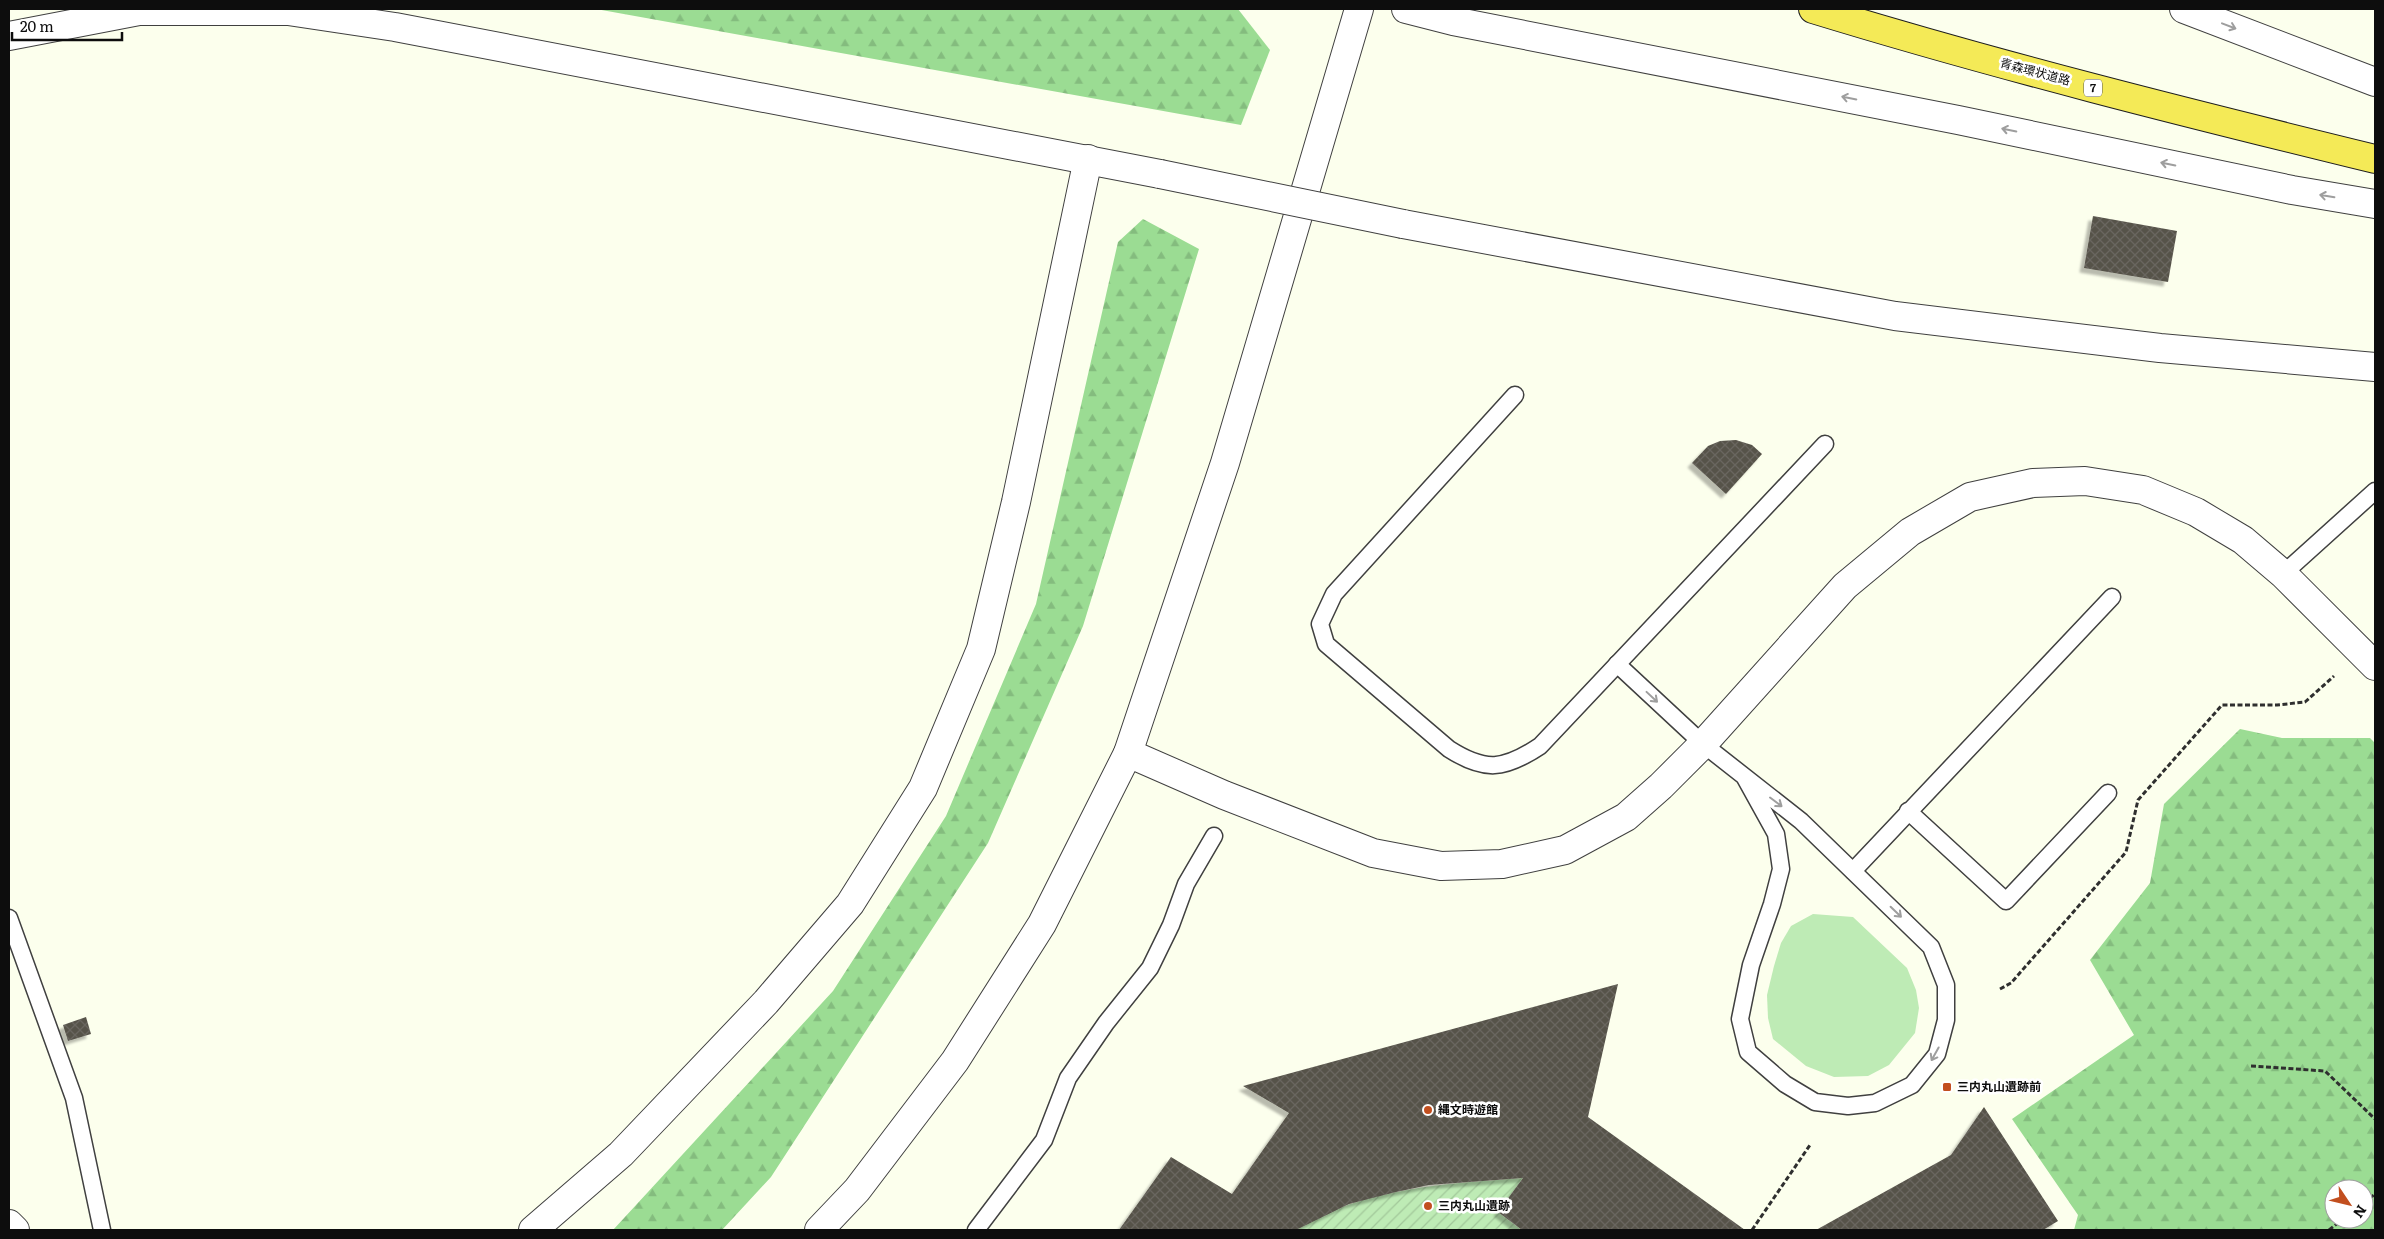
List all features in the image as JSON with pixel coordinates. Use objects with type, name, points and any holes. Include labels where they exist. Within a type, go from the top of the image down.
[{"type":"highway","name":"青森環状道路","points":[[1813,9],[1889,32],[2136,100],[2375,159]]},
{"type":"street","points":[[819,1230],[857,1190],[955,1061],[1042,924],[1128,753],[1225,463],[1359,9]]},
{"type":"street","points":[[1406,9],[1453,20],[1948,118],[2292,190],[2375,204]]},
{"type":"street","points":[[2184,9],[2375,82]]},
{"type":"street","points":[[9,36],[139,11],[288,11],[394,27],[1088,159],[1403,224],[1895,316],[2160,348],[2375,367]]},
{"type":"street","points":[[533,1230],[621,1154],[766,1002],[850,904],[923,788],[981,649],[1016,502],[1088,159]]},
{"type":"street","points":[[1128,753],[1224,795],[1373,853],[1442,866],[1502,864],[1565,850],[1626,817],[1661,786],[1703,744],[1846,586],[1910,532],[1970,497],[2042,483],[2085,481],[2143,490],[2204,517],[2243,540],[2283,574],[2375,666]]},
{"type":"street","points":[[9,1224],[15,1230]]},
{"type":"lane","points":[[1515,395],[1334,594],[1320,624],[1326,644],[1449,749],[1469,762],[1491,765],[1517,761],[1540,746],[1825,444]]},
{"type":"lane","points":[[2283,574],[2373,498]]},
{"type":"lane","points":[[1853,871],[2112,597]]},
{"type":"lane","points":[[1617,664],[1703,744],[1800,821],[1932,947],[1946,984],[1946,1020],[1937,1054],[1912,1085],[1874,1104],[1848,1106],[1814,1102],[1785,1084],[1748,1052],[1740,1020],[1750,965],[1772,904],[1781,869],[1776,834],[1745,778]]},
{"type":"lane","points":[[1908,811],[2006,902],[2108,793]]},
{"type":"lane","points":[[976,1230],[1044,1140],[1068,1078],[1106,1024],[1150,968],[1171,925],[1186,884],[1214,836]]},
{"type":"lane","points":[[9,918],[74,1098],[102,1230]]},
{"type":"path","points":[[2000,989],[2011,983],[2126,852],[2138,800],[2222,705],[2277,706],[2305,702],[2334,676]]},
{"type":"path","points":[[2251,1066],[2324,1071],[2375,1119]]},
{"type":"path","points":[[1752,1230],[1810,1145]]},
{"type":"green space","points":[[596,9],[1238,9],[1270,50],[1241,125]]},
{"type":"green space","points":[[1143,219],[1199,249],[1083,626],[988,843],[771,1177],[722,1230],[613,1230],[833,991],[946,816],[1036,604],[1118,242]]},
{"type":"green space","points":[[2240,729],[2282,738],[2370,738],[2375,743],[2375,1230],[2074,1230],[2078,1215],[2012,1119],[2134,1035],[2090,960],[2150,883],[2164,804]]},
{"type":"green space","points":[[1813,914],[1853,917],[1907,968],[1916,990],[1919,1008],[1915,1033],[1889,1065],[1868,1076],[1834,1077],[1806,1066],[1773,1039],[1768,1018],[1767,995],[1781,943],[1791,926]]},
{"type":"green space","points":[[1523,1178],[1498,1212],[1522,1230],[1296,1230],[1322,1216],[1377,1196],[1435,1186]]},
{"type":"building","points":[[2093,216],[2177,231],[2168,282],[2084,268]]},
{"type":"building","points":[[1736,440],[1752,445],[1762,454],[1726,494],[1692,463],[1708,446],[1720,441]]},
{"type":"building","name":"縄文時遊館","points":[[1618,984],[1588,1117],[1745,1230],[1522,1230],[1498,1212],[1523,1178],[1429,1185],[1396,1192],[1349,1204],[1296,1230],[1119,1230],[1171,1157],[1232,1194],[1289,1113],[1243,1086]]},
{"type":"building","points":[[86,1017],[91,1034],[68,1041],[63,1025]]},
{"type":"building","points":[[1984,1107],[2058,1221],[2043,1230],[1816,1230],[1951,1155]]},
{"type":"place","name":"三内丸山遺跡前","points":[[1947,1087]]},
{"type":"place","name":"縄文時遊館","points":[[1428,1110]]},
{"type":"place","name":"三内丸山遺跡","points":[[1428,1206]]}]
